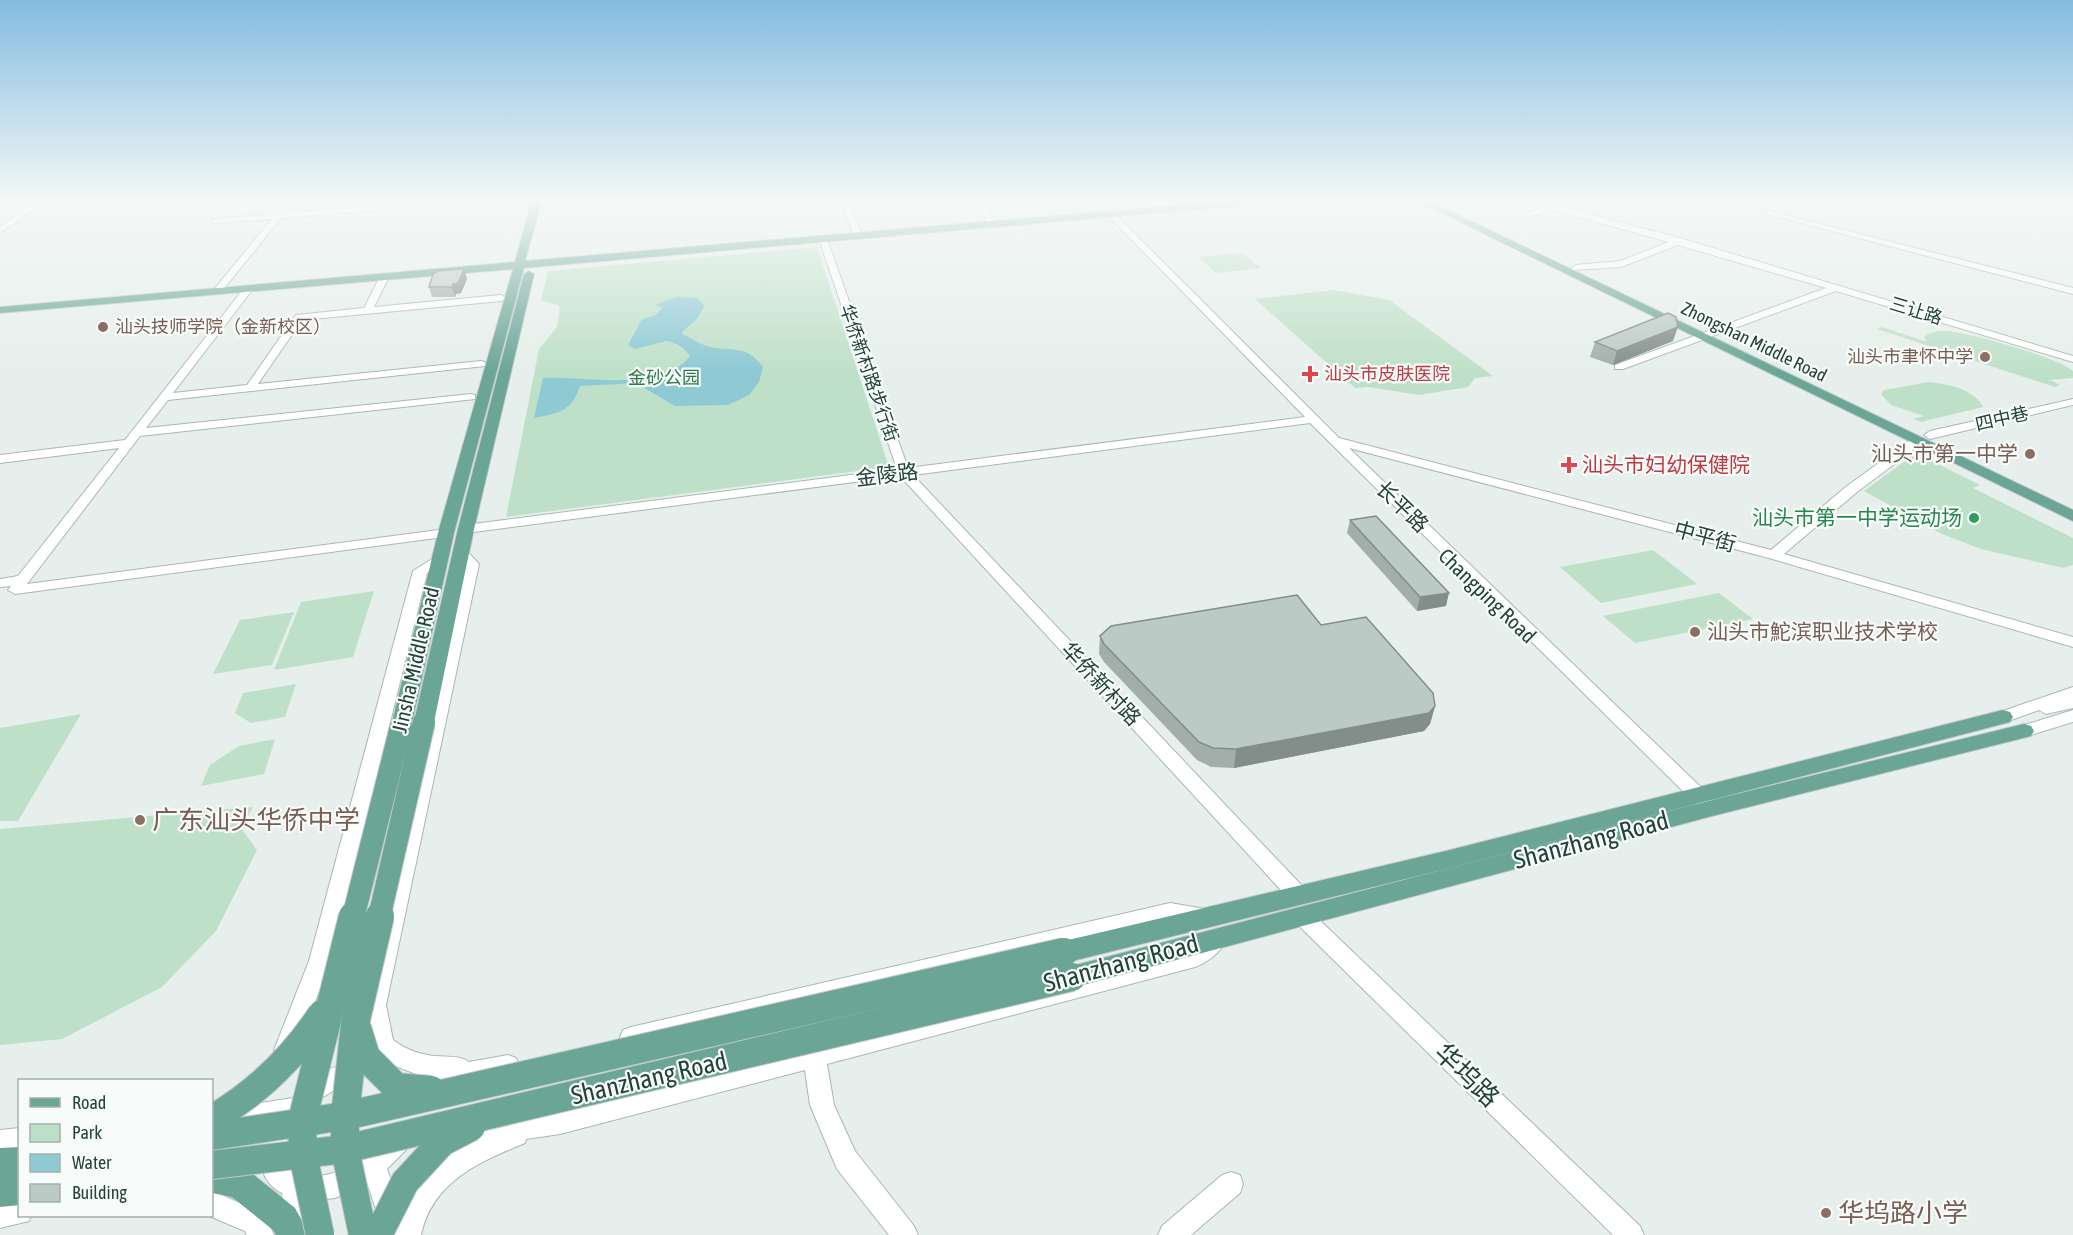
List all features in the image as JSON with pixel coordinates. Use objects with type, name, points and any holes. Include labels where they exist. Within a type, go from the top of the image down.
[{"type":"main road","name":"Jinsha Middle Road","points":[[320,1235],[297,1115],[413,724],[461,553],[526,258]]},
{"type":"main road","name":"Jinsha Middle Road","points":[[363,1235],[345,1149],[345,1116],[355,1024],[413,724],[440,558],[528,258]]},
{"type":"main road","points":[[0,309],[607,258]]},
{"type":"main road","points":[[0,309],[609,258]]},
{"type":"main road","name":"Zhongshan Middle Road","points":[[1546,258],[2073,516]]},
{"type":"main road","name":"Zhongshan Middle Road","points":[[1554,258],[1704,335],[1930,435],[2073,504]]},
{"type":"main road","name":"Shanzhang Road","points":[[213,1165],[345,1149],[496,1114],[1068,964],[1701,802],[2003,717]]},
{"type":"main road","name":"Shanzhang Road","points":[[1701,802],[2024,731]]},
{"type":"main road","name":"Shanzhang Road","points":[[213,1136],[297,1115],[345,1116],[490,1077],[1068,964]]},
{"type":"main road","points":[[213,1119],[245,1099],[304,1043],[332,997]]},
{"type":"main road","points":[[355,1024],[366,1057],[396,1087],[420,1091],[490,1077]]},
{"type":"main road","points":[[378,1235],[405,1182],[442,1142],[496,1114]]},
{"type":"main road","points":[[0,1163],[18,1161]]},
{"type":"main road","points":[[213,1177],[239,1183],[284,1219],[294,1235]]},
{"type":"main road","points":[[0,1192],[18,1190]]},
{"type":"street","points":[[219,289],[245,258]]},
{"type":"street","name":"华侨新村路步行街","points":[[829,258],[904,473]]},
{"type":"street","name":"Changping Road","points":[[1151,258],[1307,420],[1701,802]]},
{"type":"street","name":"长平路","points":[[1152,258],[1701,802]]},
{"type":"street","points":[[1576,268],[1621,264],[1638,258]]},
{"type":"street","name":"三让路","points":[[1735,258],[2073,359]]},
{"type":"street","points":[[1942,258],[2073,291]]},
{"type":"street","points":[[368,310],[384,277]]},
{"type":"street","points":[[1619,367],[1704,335],[1750,321],[1837,287]]},
{"type":"street","points":[[219,289],[248,289]]},
{"type":"street","points":[[248,289],[15,590],[446,533]]},
{"type":"street","points":[[250,388],[299,317],[501,298]]},
{"type":"street","points":[[164,397],[481,364]]},
{"type":"street","points":[[0,459],[132,438],[471,397]]},
{"type":"street","name":"四中巷","points":[[1930,435],[2073,402]]},
{"type":"street","name":"金陵路","points":[[466,530],[1307,420]]},
{"type":"street","name":"中平街","points":[[1334,440],[1774,555],[2073,642]]},
{"type":"street","points":[[1774,555],[1852,489],[1917,441]]},
{"type":"street","name":"华侨新村路","points":[[904,473],[1300,905]]},
{"type":"street","points":[[365,1070],[375,1005],[472,564],[461,553]]},
{"type":"street","points":[[213,1109],[235,1098],[282,1057],[320,961],[420,571],[440,558]]},
{"type":"street","points":[[0,583],[22,580]]},
{"type":"street","name":"Shanzhang Road","points":[[2003,717],[2073,692]]},
{"type":"street","name":"Shanzhang Road","points":[[2003,717],[2073,704]]},
{"type":"street","name":"Shanzhang Road","points":[[2024,731],[2073,716]]},
{"type":"street","name":"Shanzhang Road","points":[[2024,731],[2073,725]]},
{"type":"street","name":"华坞路","points":[[1300,905],[1631,1235]]},
{"type":"street","points":[[406,1086],[490,1077],[1170,911],[1216,927],[1195,958],[494,1142],[452,1165],[422,1194],[408,1235]]},
{"type":"street","points":[[312,1092],[320,961]]},
{"type":"street","points":[[375,1005],[383,1046],[400,1059],[436,1069],[490,1077]]},
{"type":"street","points":[[814,1057],[822,1105],[846,1160],[905,1235]]},
{"type":"street","points":[[365,1070],[378,1070],[395,1075],[406,1086],[410,1103],[406,1122],[394,1143],[373,1164],[357,1175],[335,1185],[313,1189],[294,1187],[280,1179],[273,1165],[272,1148],[279,1130],[297,1115],[312,1092],[334,1078],[365,1070]]},
{"type":"street","points":[[213,1120],[297,1115]]},
{"type":"street","points":[[394,1143],[560,1123]]},
{"type":"street","points":[[0,1142],[18,1140]]},
{"type":"street","points":[[373,1164],[398,1235]]},
{"type":"street","points":[[213,1177],[273,1165]]},
{"type":"street","points":[[1170,1235],[1231,1184]]},
{"type":"street","points":[[294,1187],[299,1235]]},
{"type":"street","points":[[213,1204],[254,1222],[261,1235]]},
{"type":"street","points":[[0,1215],[18,1212]]},
{"type":"green space","name":"金砂公园","points":[[698,258],[820,258],[889,467],[506,517],[539,349],[557,327],[560,306],[541,300],[548,271]]},
{"type":"green space","points":[[1199,258],[1248,258],[1261,268],[1216,273]]},
{"type":"green space","points":[[1334,290],[1389,300],[1493,376],[1475,378],[1468,387],[1419,395],[1368,387],[1355,388],[1255,299]]},
{"type":"green space","points":[[1882,327],[1927,342],[1924,337],[1926,335],[1943,331],[1957,332],[1992,341],[2051,359],[2073,371],[2073,378],[2050,380],[2060,385],[2055,387],[1877,329]]},
{"type":"green space","points":[[1929,382],[1952,386],[1967,392],[1974,396],[1983,407],[1921,422],[1913,419],[1924,416],[1891,405],[1881,394],[1884,390]]},
{"type":"green space","name":"汕头市第一中学运动场","points":[[1916,453],[1980,485],[1973,488],[2073,538],[2073,565],[2063,568],[1981,549],[1942,534],[1864,491]]},
{"type":"green space","points":[[1653,550],[1697,584],[1601,603],[1560,567]]},
{"type":"green space","points":[[374,591],[353,657],[274,670],[301,602]]},
{"type":"green space","points":[[1719,593],[1753,619],[1635,643],[1603,616]]},
{"type":"green space","points":[[294,612],[272,665],[213,674],[240,620]]},
{"type":"green space","points":[[296,684],[285,717],[251,723],[235,713],[243,693]]},
{"type":"green space","points":[[81,714],[18,821],[0,821],[0,728]]},
{"type":"green space","points":[[275,739],[264,774],[201,786],[210,765],[239,746]]},
{"type":"green space","points":[[253,807],[241,828],[257,850],[216,931],[162,987],[62,1039],[0,1045],[0,829]]},
{"type":"water","points":[[677,297],[698,298],[704,306],[697,319],[682,334],[701,344],[742,351],[756,359],[763,367],[759,382],[749,395],[728,405],[675,406],[636,383],[580,386],[573,401],[563,410],[534,418],[543,378],[642,379],[661,375],[677,368],[690,356],[677,344],[666,341],[635,349],[628,345],[642,319],[654,316],[663,308],[655,305]]},
{"type":"building","points":[[464,269],[458,283],[453,284],[452,287],[429,287],[433,274],[438,271]]},
{"type":"building","points":[[1668,313],[1676,317],[1678,327],[1617,351],[1595,342]]},
{"type":"building","points":[[1376,516],[1449,593],[1420,597],[1350,520]]},
{"type":"building","points":[[1297,595],[1321,625],[1366,617],[1433,693],[1435,706],[1429,713],[1236,749],[1213,748],[1199,742],[1104,644],[1100,636],[1111,626]]},
{"type":"place","name":"汕头技师学院（金新校区）","points":[[103,327]]},
{"type":"place","name":"汕头市聿怀中学","points":[[1985,357]]},
{"type":"place","name":"汕头市皮肤医院","points":[[1310,374]]},
{"type":"place","name":"汕头市第一中学","points":[[2030,454]]},
{"type":"place","name":"汕头市妇幼保健院","points":[[1569,465]]},
{"type":"place","name":"汕头市第一中学运动场","points":[[1974,518]]},
{"type":"place","name":"汕头市鮀滨职业技术学校","points":[[1695,632]]},
{"type":"place","name":"广东汕头华侨中学","points":[[140,820]]},
{"type":"place","name":"华坞路小学","points":[[1826,1213]]}]
